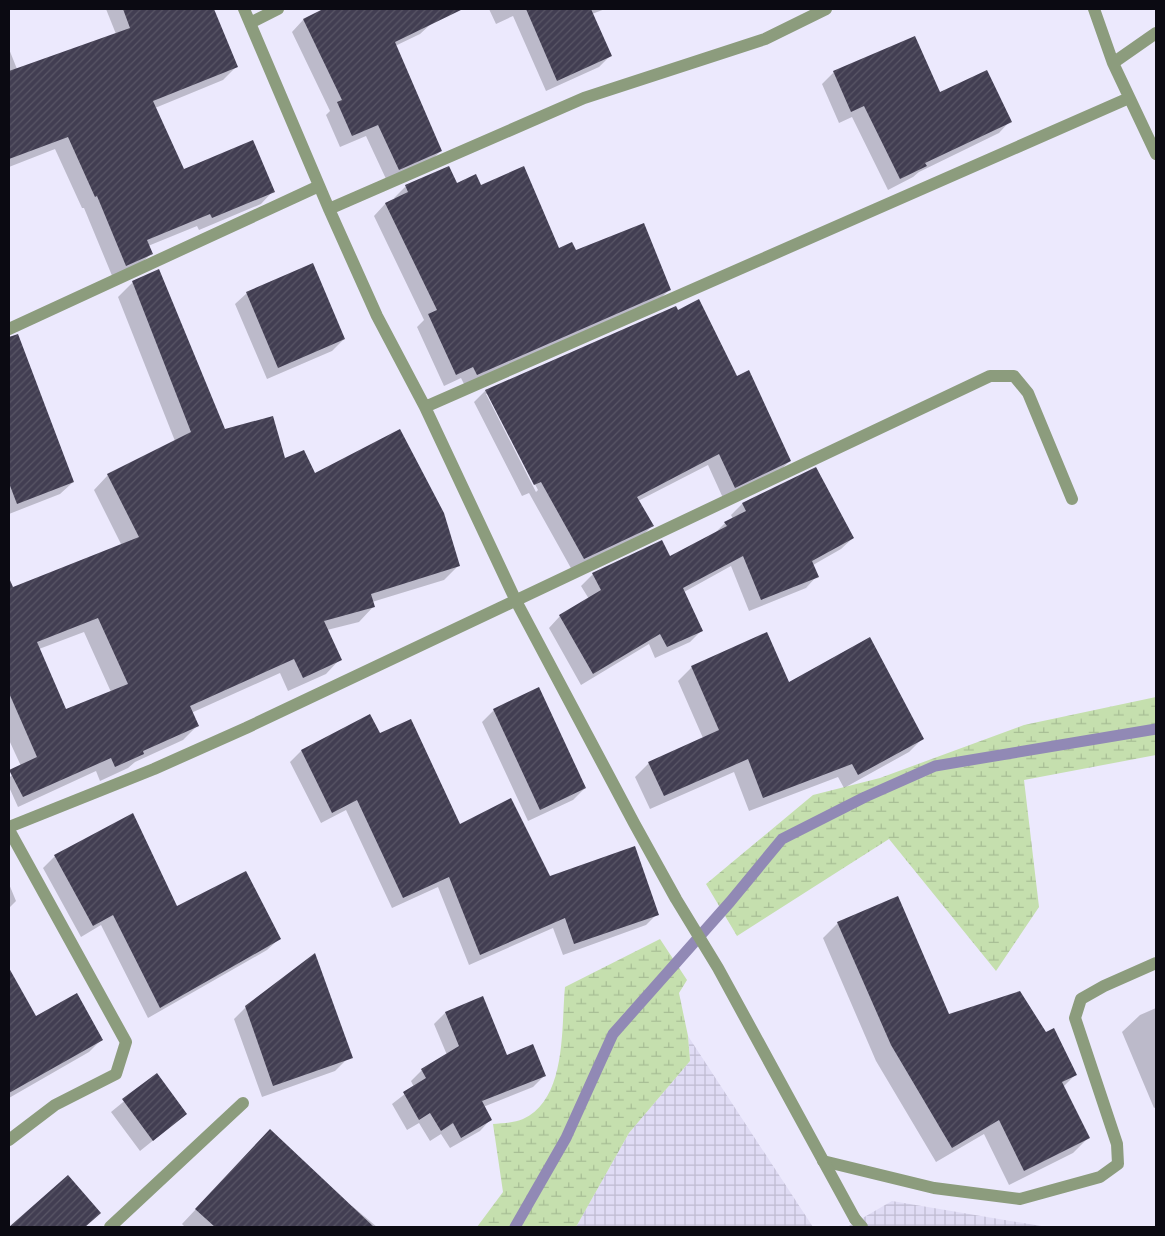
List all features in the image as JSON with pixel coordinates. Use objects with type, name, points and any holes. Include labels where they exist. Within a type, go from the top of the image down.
[{"type":"street","points":[[244,9],[328,209],[377,316],[425,407],[516,601],[676,899],[718,968],[858,1223]]},
{"type":"street","points":[[250,22],[278,9]]},
{"type":"street","points":[[328,209],[584,98],[765,39],[826,9]]},
{"type":"street","points":[[1094,9],[1113,63],[1156,154]]},
{"type":"street","points":[[1113,63],[1156,33]]},
{"type":"street","points":[[425,407],[1129,98]]},
{"type":"street","points":[[9,329],[319,186]]},
{"type":"street","points":[[9,1140],[54,1105],[116,1074],[126,1042],[9,828],[154,769],[246,728],[990,376],[1014,376],[1028,393],[1072,499]]},
{"type":"street","points":[[823,1161],[934,1188],[1020,1199],[1100,1178],[1118,1164],[1117,1144],[1075,1018],[1082,999],[1156,963]]},
{"type":"street","points":[[110,1227],[243,1103]]},
{"type":"shaded area","points":[[688,1036],[813,1227],[576,1227],[629,1133],[690,1061]]},
{"type":"shaded area","points":[[892,1201],[1047,1227],[847,1227]]},
{"type":"green space","points":[[1156,697],[1156,755],[1024,780],[1039,907],[996,971],[889,839],[737,936],[706,884],[813,795],[880,778],[1024,725]]},
{"type":"green space","points":[[660,939],[687,980],[679,993],[688,1036],[690,1061],[629,1133],[576,1227],[477,1227],[503,1192],[493,1124],[523,1119],[537,1109],[548,1096],[555,1079],[562,1042],[565,987]]},
{"type":"building","points":[[123,9],[214,9],[238,67],[153,101],[184,169],[253,140],[275,192],[212,218],[210,214],[147,240],[153,254],[126,266],[97,196],[95,197],[68,137],[9,159],[9,71],[130,28]]},
{"type":"building","points":[[323,9],[463,9],[395,42],[442,151],[399,170],[378,125],[352,136],[337,102],[342,100],[303,19]]},
{"type":"building","points":[[526,9],[591,9],[612,56],[557,81]]},
{"type":"building","points":[[915,36],[940,92],[987,70],[1012,122],[925,163],[927,166],[900,179],[864,106],[851,112],[833,71]]},
{"type":"building","points":[[449,166],[457,183],[476,174],[481,185],[524,166],[559,248],[572,242],[576,250],[644,223],[671,290],[477,375],[473,367],[456,375],[428,314],[437,310],[385,203],[408,192],[405,185]]},
{"type":"building","points":[[313,263],[345,339],[278,368],[246,292]]},
{"type":"building","points":[[159,269],[225,429],[273,416],[285,458],[304,450],[315,473],[400,429],[444,513],[460,566],[371,594],[375,607],[324,621],[342,660],[303,678],[294,659],[190,706],[199,726],[143,751],[144,754],[115,767],[111,758],[23,797],[9,770],[37,757],[9,693],[9,578],[13,587],[139,537],[107,474],[191,432],[132,281]],"holes":[[[98,618],[128,684],[66,709],[37,642]]]},
{"type":"building","points":[[699,299],[737,376],[749,370],[791,461],[735,488],[719,454],[637,497],[654,526],[584,559],[541,482],[534,485],[485,390],[676,306],[678,310]]},
{"type":"building","points":[[18,334],[74,482],[17,504],[9,483],[9,337]]},
{"type":"building","points":[[816,467],[854,538],[812,561],[819,577],[761,600],[743,556],[683,588],[703,631],[667,647],[660,634],[593,674],[559,615],[601,590],[592,573],[662,540],[670,556],[727,526],[724,522],[746,511],[742,503]]},
{"type":"building","points":[[767,632],[789,682],[870,637],[924,739],[858,775],[852,764],[763,798],[748,759],[664,796],[648,762],[719,730],[691,666]]},
{"type":"building","points":[[539,687],[586,788],[540,810],[493,709]]},
{"type":"building","points":[[370,714],[380,733],[411,719],[460,824],[511,798],[550,876],[635,846],[659,915],[574,944],[565,918],[480,955],[449,877],[403,898],[357,800],[332,813],[301,750]]},
{"type":"building","points":[[133,813],[177,906],[246,871],[281,939],[160,1008],[113,915],[93,926],[54,855]]},
{"type":"building","points":[[898,896],[949,1014],[1020,991],[1046,1032],[1054,1028],[1077,1075],[1062,1082],[1090,1138],[1024,1171],[999,1120],[952,1148],[891,1045],[837,922]]},
{"type":"building","points":[[315,953],[353,1058],[273,1086],[245,1006]]},
{"type":"building","points":[[9,968],[36,1016],[77,993],[103,1040],[9,1093]]},
{"type":"building","points":[[483,996],[507,1055],[533,1044],[546,1076],[482,1101],[492,1120],[461,1138],[453,1123],[441,1131],[430,1113],[419,1120],[403,1092],[426,1078],[421,1069],[459,1046],[445,1012]]},
{"type":"building","points":[[157,1073],[187,1114],[153,1141],[122,1099]]},
{"type":"building","points":[[270,1129],[374,1227],[215,1227],[195,1209]]},
{"type":"building","points":[[68,1175],[101,1213],[85,1227],[9,1227]]},
{"type":"waterway","points":[[515,1227],[566,1138],[613,1034],[730,902],[782,839],[865,797],[935,766],[1156,729]]}]
